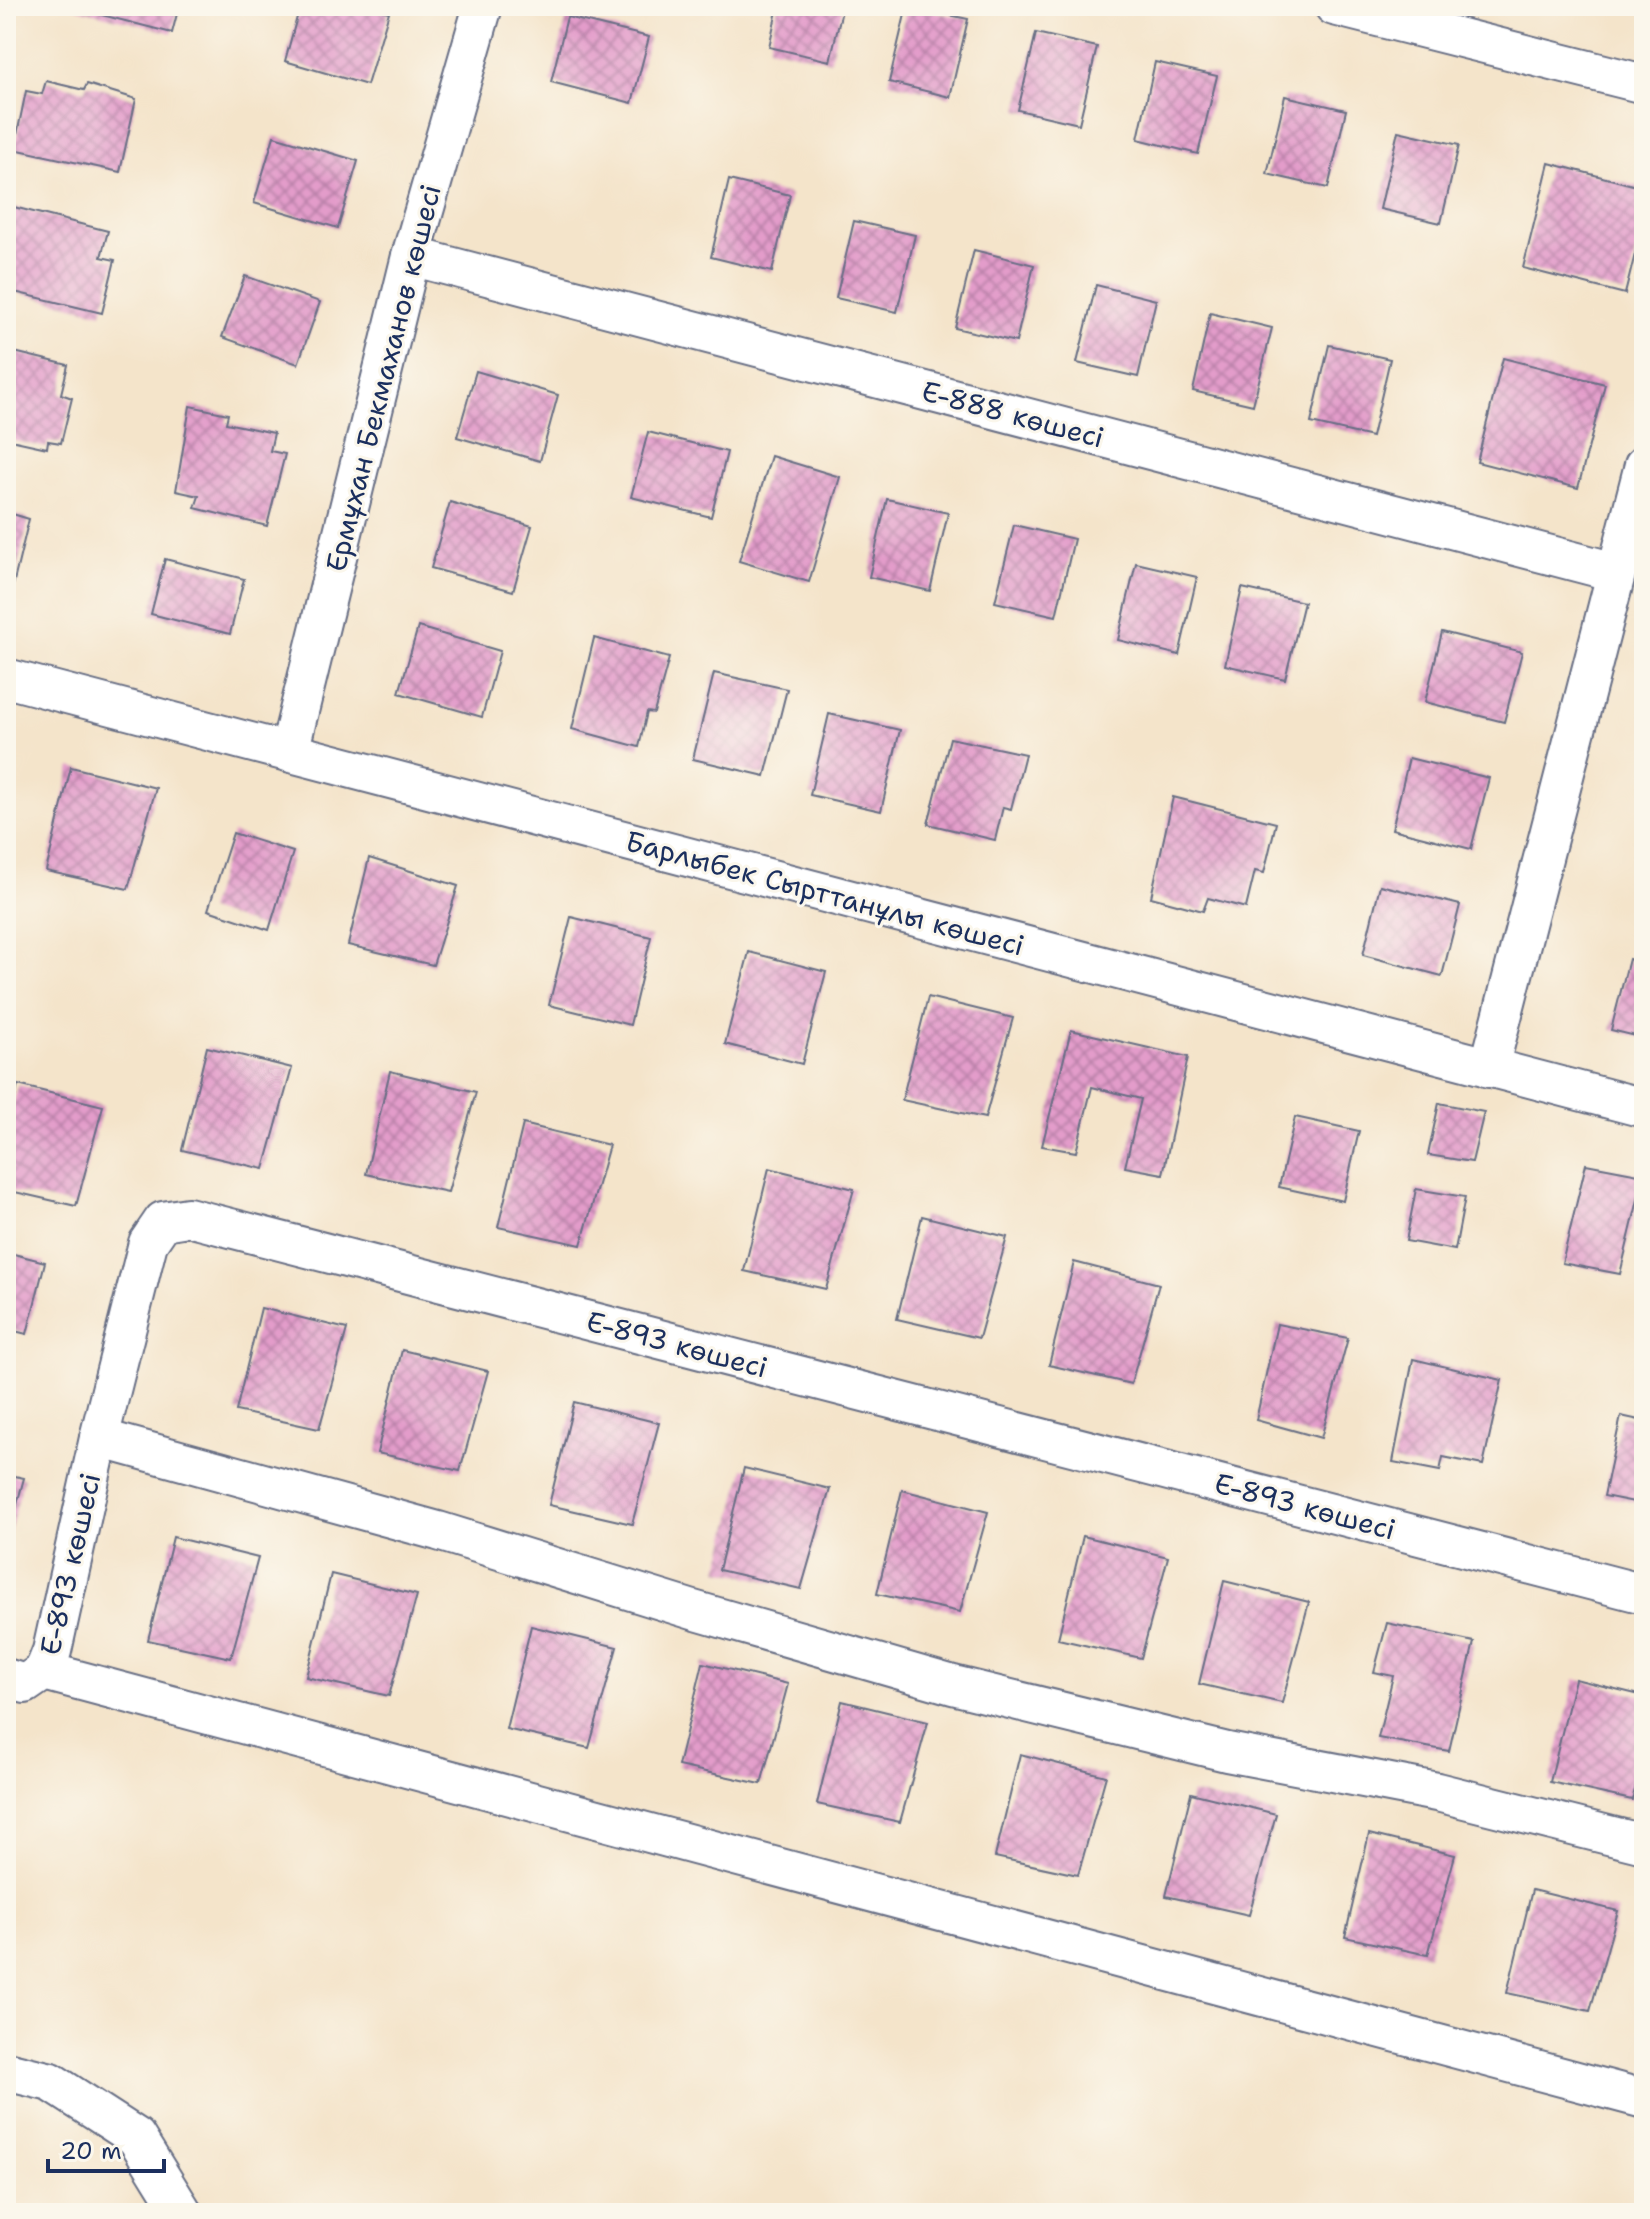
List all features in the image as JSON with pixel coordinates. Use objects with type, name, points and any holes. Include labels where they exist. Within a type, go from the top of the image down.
[{"type":"street","name":"Ермұхан Бекмаханов көшесі","points":[[289,752],[411,256],[483,6]]},
{"type":"street","points":[[1334,6],[1644,84]]},
{"type":"street","name":"Е-888 көшесі","points":[[411,256],[1615,572]]},
{"type":"street","points":[[1489,1068],[1644,465]]},
{"type":"street","name":"Барлыбек Сырттанұлы көшесі","points":[[6,678],[1644,1108]]},
{"type":"street","name":"Е-893 көшесі","points":[[44,1671],[52,1651],[99,1438],[148,1243],[163,1221],[188,1217],[1644,1594]]},
{"type":"street","points":[[99,1438],[438,1531],[693,1610],[953,1685],[1227,1752],[1437,1792],[1644,1844]]},
{"type":"street","points":[[6,1678],[25,1684],[44,1671],[1644,2099]]},
{"type":"street","points":[[6,2071],[51,2082],[136,2137],[183,2213]]},
{"type":"building","points":[[67,6],[179,6],[172,33]]},
{"type":"building","points":[[300,6],[366,6],[389,12],[367,85],[285,61]]},
{"type":"building","points":[[778,6],[843,6],[830,61],[769,47]]},
{"type":"building","points":[[907,6],[968,19],[950,97],[889,82]]},
{"type":"building","points":[[567,17],[649,37],[632,103],[551,82]]},
{"type":"building","points":[[1036,33],[1097,47],[1079,124],[1018,110]]},
{"type":"building","points":[[1155,62],[1217,76],[1198,154],[1138,139]]},
{"type":"building","points":[[46,81],[84,90],[87,84],[136,99],[120,172],[14,149],[26,91],[42,94]]},
{"type":"building","points":[[1285,96],[1346,110],[1328,188],[1267,174]]},
{"type":"building","points":[[1398,131],[1459,145],[1441,223],[1380,209]]},
{"type":"building","points":[[274,136],[358,161],[338,228],[254,203]]},
{"type":"building","points":[[1549,163],[1644,188],[1644,218],[1625,294],[1523,268]]},
{"type":"building","points":[[729,180],[790,195],[772,272],[711,257]]},
{"type":"building","points":[[6,205],[108,231],[101,257],[115,260],[102,313],[6,290]]},
{"type":"building","points":[[854,221],[915,235],[897,312],[836,298]]},
{"type":"building","points":[[974,250],[1034,265],[1016,342],[955,328]]},
{"type":"building","points":[[245,276],[320,302],[298,364],[222,337]]},
{"type":"building","points":[[1096,285],[1156,300],[1138,377],[1077,363]]},
{"type":"building","points":[[1210,313],[1272,328],[1253,405],[1193,391]]},
{"type":"building","points":[[1329,345],[1390,359],[1372,437],[1311,423]]},
{"type":"building","points":[[6,350],[68,365],[61,394],[72,398],[61,443],[48,441],[47,448],[6,439]]},
{"type":"building","points":[[1503,358],[1605,384],[1578,488],[1477,462]]},
{"type":"building","points":[[476,371],[558,395],[540,461],[457,437]]},
{"type":"building","points":[[190,406],[228,414],[226,423],[274,433],[270,451],[285,454],[267,526],[195,508],[199,496],[176,491]]},
{"type":"building","points":[[648,432],[727,452],[711,517],[631,497]]},
{"type":"building","points":[[771,456],[840,477],[809,582],[739,561]]},
{"type":"building","points":[[887,499],[948,513],[930,591],[869,577]]},
{"type":"building","points":[[450,502],[532,526],[513,591],[431,568]]},
{"type":"building","points":[[6,512],[29,519],[9,602],[6,601]]},
{"type":"building","points":[[1014,525],[1074,539],[1056,616],[995,602]]},
{"type":"building","points":[[165,559],[244,579],[230,634],[151,614]]},
{"type":"building","points":[[1136,563],[1197,577],[1179,655],[1118,640]]},
{"type":"building","points":[[1242,588],[1304,602],[1285,679],[1225,665]]},
{"type":"building","points":[[418,627],[500,651],[482,717],[399,693]]},
{"type":"building","points":[[1442,632],[1522,652],[1504,722],[1425,702]]},
{"type":"building","points":[[594,638],[669,658],[654,713],[647,712],[639,747],[572,729]]},
{"type":"building","points":[[714,673],[787,689],[765,776],[693,759]]},
{"type":"building","points":[[829,714],[900,730],[881,811],[810,795]]},
{"type":"building","points":[[950,738],[1025,754],[1011,809],[1003,807],[995,840],[928,824]]},
{"type":"building","points":[[1409,758],[1489,778],[1471,849],[1392,829]]},
{"type":"building","points":[[71,767],[156,788],[128,889],[46,871]]},
{"type":"building","points":[[1173,797],[1276,823],[1264,873],[1255,871],[1246,908],[1208,898],[1203,911],[1151,897]]},
{"type":"building","points":[[233,833],[293,852],[269,930],[208,910]]},
{"type":"building","points":[[369,858],[458,886],[433,965],[348,945]]},
{"type":"building","points":[[1380,885],[1460,905],[1442,976],[1363,955]]},
{"type":"building","points":[[571,917],[651,937],[630,1025],[549,1005]]},
{"type":"building","points":[[749,952],[826,972],[802,1064],[725,1044]]},
{"type":"building","points":[[1629,959],[1644,963],[1644,1038],[1611,1030]]},
{"type":"building","points":[[928,997],[1013,1018],[985,1118],[902,1100]]},
{"type":"building","points":[[1071,1030],[1188,1057],[1163,1174],[1125,1167],[1141,1099],[1092,1087],[1076,1152],[1042,1146]]},
{"type":"building","points":[[207,1047],[292,1068],[264,1169],[182,1150]]},
{"type":"building","points":[[390,1071],[476,1092],[448,1192],[366,1174]]},
{"type":"building","points":[[18,1085],[103,1106],[76,1206],[6,1190],[6,1134]]},
{"type":"building","points":[[1439,1103],[1484,1112],[1472,1162],[1428,1155]]},
{"type":"building","points":[[1295,1117],[1359,1131],[1343,1201],[1279,1187]]},
{"type":"building","points":[[523,1124],[609,1145],[581,1245],[498,1227]]},
{"type":"building","points":[[1586,1164],[1644,1175],[1620,1274],[1562,1263]]},
{"type":"building","points":[[769,1168],[854,1189],[826,1289],[744,1271]]},
{"type":"building","points":[[1416,1189],[1465,1197],[1455,1250],[1406,1241]]},
{"type":"building","points":[[922,1216],[1007,1237],[979,1338],[897,1319]]},
{"type":"building","points":[[6,1252],[45,1262],[27,1334],[6,1329]]},
{"type":"building","points":[[1074,1262],[1159,1284],[1131,1384],[1049,1365]]},
{"type":"building","points":[[261,1308],[347,1329],[319,1429],[236,1411]]},
{"type":"building","points":[[1277,1324],[1348,1338],[1321,1438],[1256,1420]]},
{"type":"building","points":[[402,1350],[488,1371],[460,1471],[377,1453]]},
{"type":"building","points":[[1413,1359],[1502,1380],[1483,1465],[1443,1457],[1440,1471],[1393,1462]]},
{"type":"building","points":[[574,1402],[659,1423],[632,1524],[549,1505]]},
{"type":"building","points":[[1621,1416],[1644,1421],[1644,1504],[1604,1496]]},
{"type":"building","points":[[744,1468],[830,1489],[801,1589],[719,1570]]},
{"type":"building","points":[[6,1474],[24,1478],[7,1542],[6,1541]]},
{"type":"building","points":[[902,1490],[988,1512],[960,1612],[877,1594]]},
{"type":"building","points":[[1083,1536],[1168,1557],[1141,1658],[1058,1639]]},
{"type":"building","points":[[173,1537],[258,1558],[231,1658],[148,1640]]},
{"type":"building","points":[[331,1574],[417,1595],[389,1696],[306,1677]]},
{"type":"building","points":[[1224,1581],[1309,1602],[1282,1703],[1199,1684]]},
{"type":"building","points":[[1387,1623],[1474,1642],[1449,1751],[1378,1738],[1393,1676],[1374,1672]]},
{"type":"building","points":[[531,1626],[617,1647],[589,1748],[506,1729]]},
{"type":"building","points":[[703,1663],[788,1684],[761,1784],[678,1766]]},
{"type":"building","points":[[1575,1679],[1644,1696],[1644,1758],[1632,1800],[1550,1782]]},
{"type":"building","points":[[842,1701],[928,1722],[900,1822],[817,1804]]},
{"type":"building","points":[[1020,1754],[1106,1776],[1078,1875],[995,1857]]},
{"type":"building","points":[[1191,1793],[1276,1814],[1249,1915],[1166,1896]]},
{"type":"building","points":[[1369,1834],[1455,1855],[1428,1955],[1345,1937]]},
{"type":"building","points":[[1532,1890],[1618,1911],[1590,2011],[1507,1993]]}]
